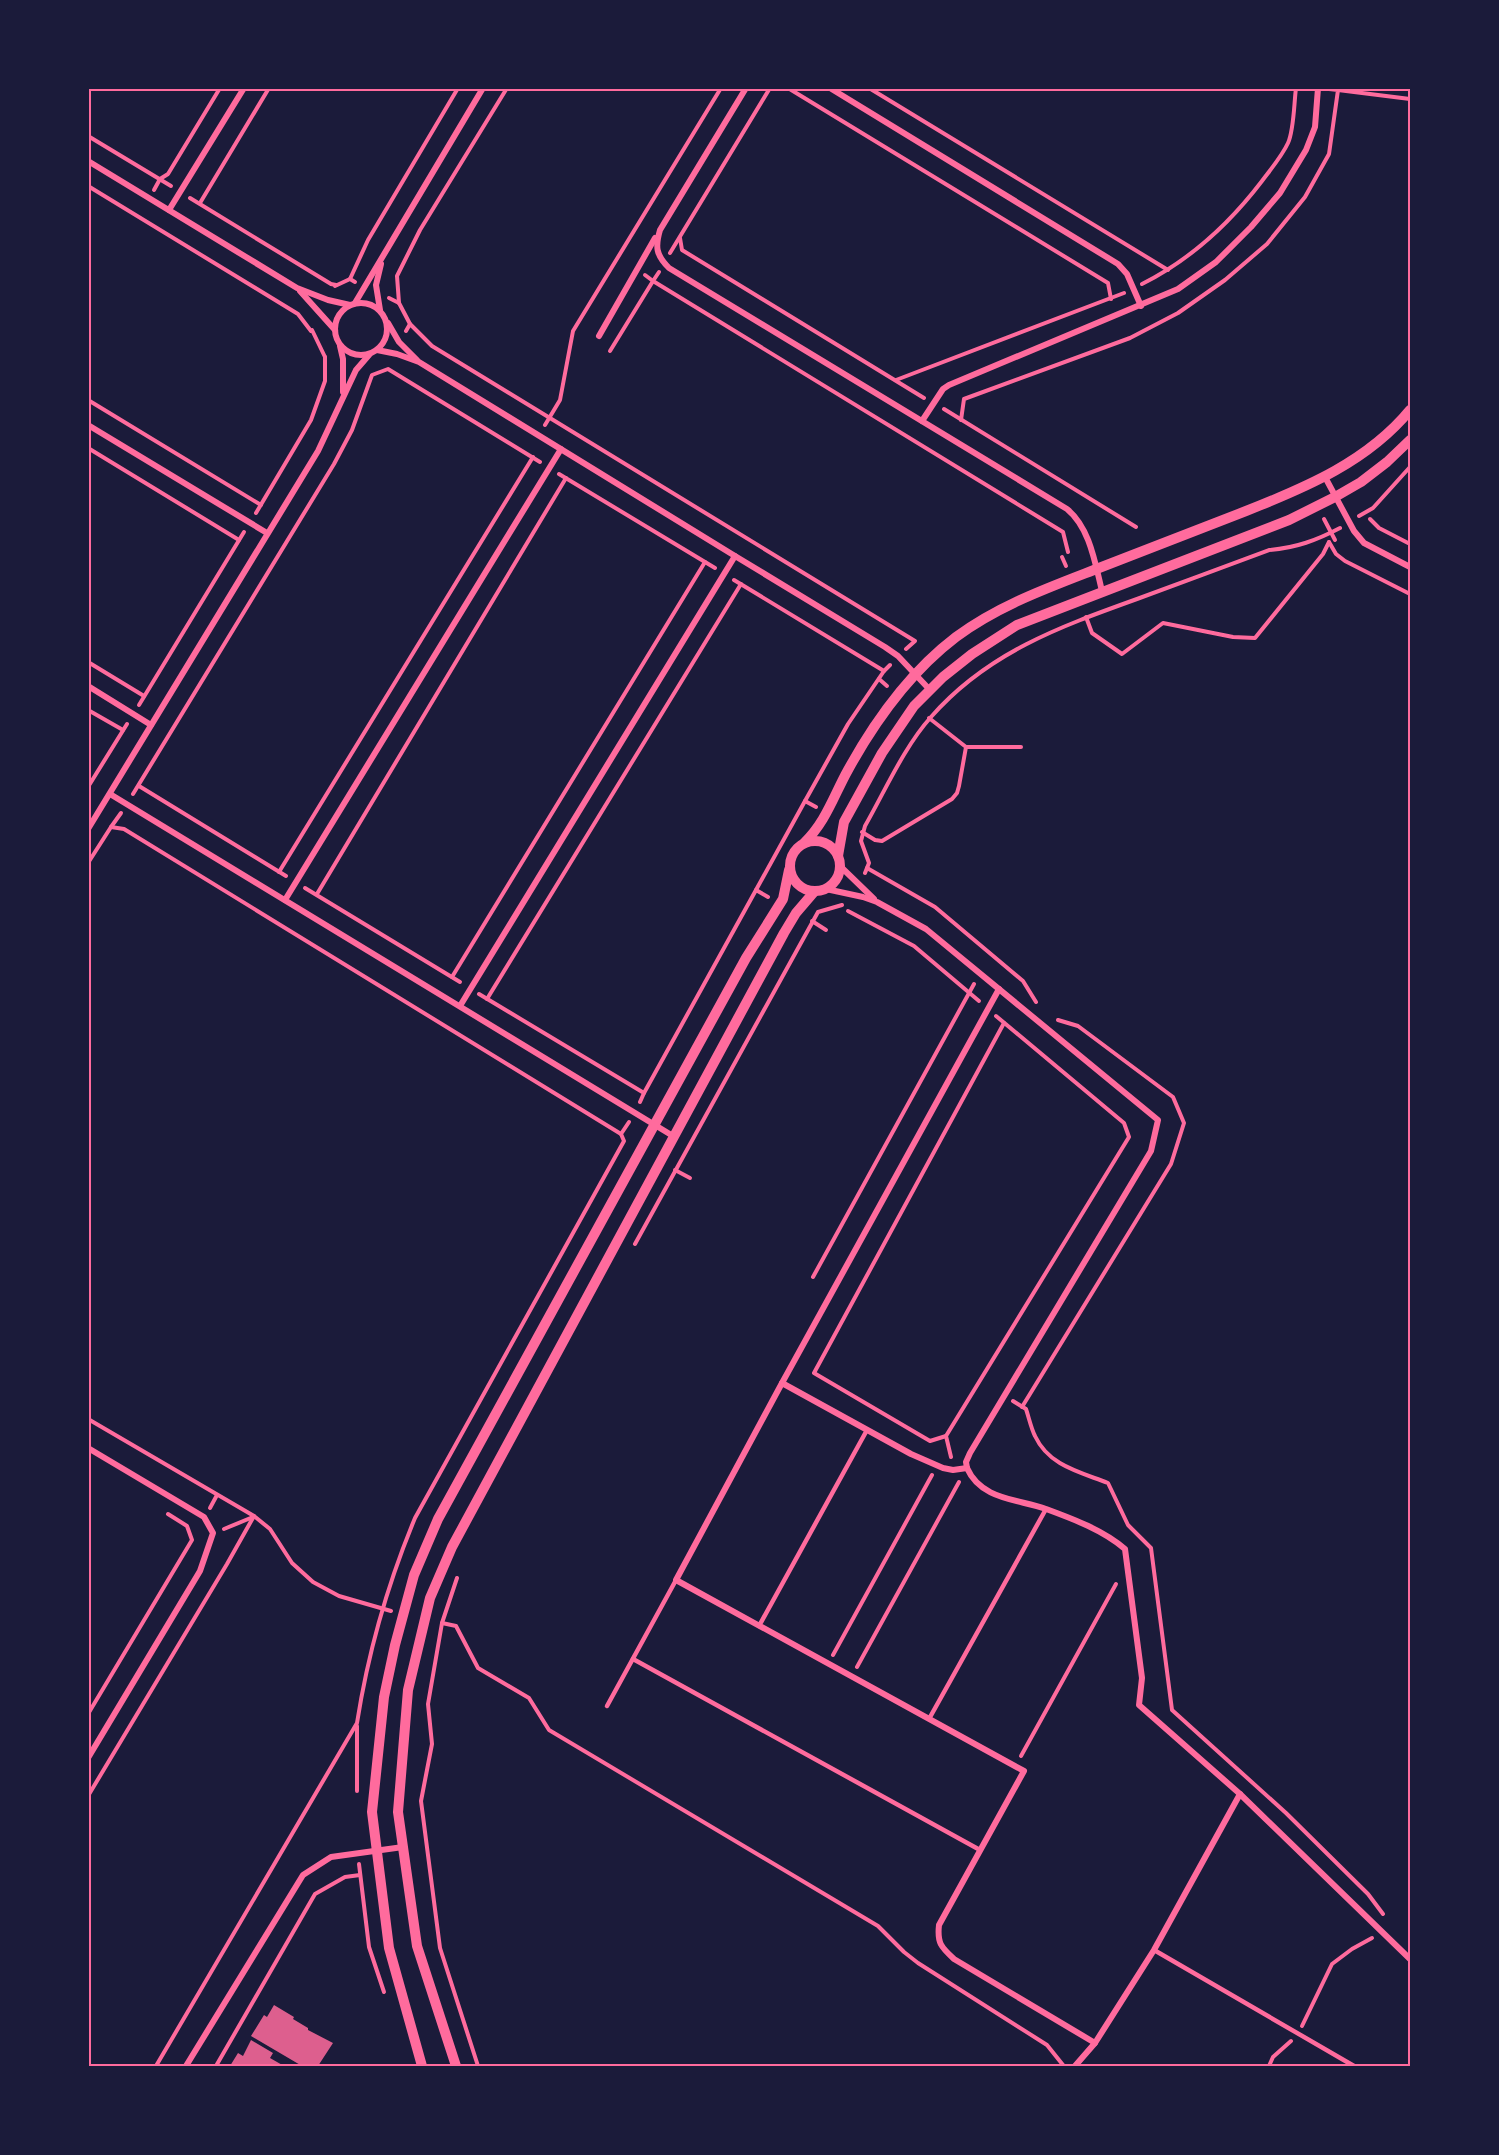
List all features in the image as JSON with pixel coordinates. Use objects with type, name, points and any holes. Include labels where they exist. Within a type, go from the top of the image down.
[{"type":"street","points":[[170,210],[244,88]]},
{"type":"street","points":[[335,330],[339,315],[352,304],[365,286],[483,88]]},
{"type":"street","points":[[598,336],[746,88]]},
{"type":"street","points":[[830,88],[1118,264],[1127,274],[1141,306]]},
{"type":"street","points":[[922,421],[943,389],[949,385],[1178,289],[1216,262],[1251,227],[1280,193],[1306,150],[1315,127],[1318,88]]},
{"type":"street","points":[[88,161],[297,288],[328,300],[369,304],[381,311]]},
{"type":"street","points":[[660,230],[656,243],[662,260],[669,268],[1077,517],[1086,534],[1102,591]]},
{"type":"street","points":[[382,258],[376,285],[381,311],[399,342],[419,362]]},
{"type":"street","points":[[297,288],[335,330],[343,363],[343,395]]},
{"type":"street","points":[[88,828],[318,451],[358,368],[387,337],[386,321]]},
{"type":"street","points":[[340,346],[353,355],[369,355]]},
{"type":"street","points":[[377,350],[419,362],[885,646],[898,656],[930,690]]},
{"type":"street","points":[[422,2067],[389,1948],[372,1812],[384,1697],[402,1613],[414,1575],[438,1519],[746,958],[783,899],[792,854],[817,830],[848,770],[879,718],[916,674],[956,637],[992,614],[1043,590],[1276,499],[1325,477],[1366,453],[1410,410]]},
{"type":"street","points":[[88,425],[267,533]]},
{"type":"street","points":[[826,889],[836,879],[844,822],[889,744],[914,706],[972,654],[1017,625],[1289,520],[1335,497],[1387,462],[1410,440]]},
{"type":"street","points":[[285,900],[561,449]]},
{"type":"street","points":[[1325,477],[1354,531],[1364,543],[1410,567]]},
{"type":"street","points":[[459,1006],[735,556]]},
{"type":"street","points":[[88,686],[151,725]]},
{"type":"street","points":[[110,794],[673,1136]]},
{"type":"street","points":[[804,843],[820,841],[834,849],[839,861],[877,902]]},
{"type":"street","points":[[789,870],[795,883],[801,888],[814,892],[826,889],[877,902],[926,929],[1158,1120],[1151,1151],[970,1453],[966,1462],[967,1468],[970,1476],[979,1486],[1018,1503],[1046,1509],[1110,1536],[1125,1549],[1142,1678],[1139,1705],[1240,1794],[1410,1959]]},
{"type":"street","points":[[456,2067],[417,1946],[398,1812],[408,1690],[430,1598],[452,1547],[673,1136],[796,912],[814,892]]},
{"type":"street","points":[[999,989],[676,1580],[1024,1772],[939,1925],[940,1946],[954,1959],[1095,2043]]},
{"type":"street","points":[[782,1383],[937,1466],[953,1470],[967,1468]]},
{"type":"street","points":[[88,1448],[204,1517],[213,1533],[200,1571],[88,1758]]},
{"type":"street","points":[[1075,2067],[1095,2043],[1154,1950],[1240,1794]]},
{"type":"street","points":[[186,2067],[303,1875],[331,1857],[403,1847]]},
{"type":"lane","points":[[759,1626],[867,1430]]},
{"type":"lane","points":[[928,1719],[1046,1509]]},
{"type":"lane","points":[[607,1706],[676,1580]]},
{"type":"lane","points":[[633,1659],[980,1850]]},
{"type":"lane","points":[[1154,1950],[1354,2067]]},
{"type":"path","points":[[160,180],[168,174],[220,88]]},
{"type":"path","points":[[200,203],[269,88]]},
{"type":"path","points":[[88,136],[336,285],[350,279],[368,240],[458,88]]},
{"type":"path","points":[[410,324],[399,303],[397,276],[420,230],[507,88]]},
{"type":"path","points":[[527,454],[560,400],[573,331],[721,88]]},
{"type":"path","points":[[770,88],[680,238],[662,260],[653,281],[1063,532],[1068,552]]},
{"type":"path","points":[[788,88],[1108,282],[1111,299]]},
{"type":"path","points":[[869,88],[1168,270]]},
{"type":"path","points":[[1338,90],[1410,99]]},
{"type":"path","points":[[88,186],[298,314],[322,348],[325,357],[325,381],[311,420],[88,787]]},
{"type":"path","points":[[680,238],[682,250],[1136,527]]},
{"type":"path","points":[[350,279],[365,286]]},
{"type":"path","points":[[328,300],[336,285]]},
{"type":"path","points":[[378,292],[399,303]]},
{"type":"path","points":[[311,331],[321,313]]},
{"type":"path","points":[[325,357],[343,363]]},
{"type":"path","points":[[358,368],[376,374]]},
{"type":"path","points":[[88,400],[261,505]]},
{"type":"path","points":[[88,448],[239,540]]},
{"type":"path","points":[[279,872],[532,457]]},
{"type":"path","points":[[860,884],[869,863],[861,841],[862,832],[929,718],[979,671],[1017,648],[1086,617],[1269,550],[1308,544],[1373,508],[1410,467]]},
{"type":"path","points":[[316,894],[566,478]]},
{"type":"path","points":[[1371,519],[1379,528],[1410,544]]},
{"type":"path","points":[[1086,617],[1092,633],[1122,654],[1163,623],[1233,637],[1256,638],[1323,554],[1329,542],[1336,554],[1345,561],[1410,594]]},
{"type":"path","points":[[452,978],[705,562]]},
{"type":"path","points":[[487,999],[741,584]]},
{"type":"path","points":[[88,662],[144,696]]},
{"type":"path","points":[[805,801],[848,724],[884,671]]},
{"type":"path","points":[[88,710],[123,730]]},
{"type":"path","points":[[929,718],[966,747],[1021,747]]},
{"type":"path","points":[[862,832],[875,840],[882,841],[952,799],[959,786],[966,747]]},
{"type":"path","points":[[88,863],[111,827],[124,829],[621,1134],[644,1093],[139,786]]},
{"type":"path","points":[[867,868],[935,907],[1023,981],[1038,1005]]},
{"type":"path","points":[[630,1253],[818,912],[846,904],[854,895]]},
{"type":"path","points":[[848,910],[914,946],[1124,1123],[1129,1137],[946,1436],[930,1441],[813,1373],[1004,1023]]},
{"type":"path","points":[[813,922],[826,930]]},
{"type":"path","points":[[813,1277],[969,993],[980,974],[996,958]]},
{"type":"path","points":[[1022,1407],[1171,1164],[1184,1123],[1173,1097],[1078,1026],[1056,1020]]},
{"type":"path","points":[[676,1170],[690,1178]]},
{"type":"path","points":[[1004,1396],[1026,1409],[1035,1436],[1047,1455],[1063,1466],[1108,1483],[1128,1526],[1151,1548],[1172,1710],[1286,1813],[1368,1894],[1386,1918]]},
{"type":"path","points":[[88,1419],[254,1516],[270,1529],[292,1563],[313,1582],[339,1596],[402,1613]]},
{"type":"path","points":[[946,1436],[953,1470]]},
{"type":"path","points":[[829,1664],[937,1466]]},
{"type":"path","points":[[852,1677],[967,1468]]},
{"type":"path","points":[[88,1714],[192,1540],[187,1526],[168,1514]]},
{"type":"path","points":[[88,1796],[254,1516]]},
{"type":"path","points":[[1015,1767],[1127,1564]]},
{"type":"path","points":[[460,1570],[442,1623],[428,1704],[432,1744],[421,1801],[440,1948],[478,2067]]},
{"type":"path","points":[[426,1617],[456,1626],[478,1668],[529,1698],[549,1730],[878,1926],[918,1964],[1047,2045],[1064,2067]]},
{"type":"path","points":[[406,1870],[429,1866]]},
{"type":"path","points":[[216,2067],[315,1894],[345,1877],[380,1872]]},
{"type":"path","points":[[1269,2067],[1273,2057],[1298,2034],[1332,1964],[1352,1949],[1383,1932]]},
{"type":"path","points":[[156,2067],[212,1971]]},
{"type":"building","points":[[274,2005],[294,2017],[293,2019],[308,2030],[333,2043],[318,2066],[302,2066],[251,2036],[264,2015],[267,2017]]},
{"type":"building","points":[[251,2040],[273,2053],[270,2058],[284,2066],[230,2066],[238,2053],[243,2056]]}]
